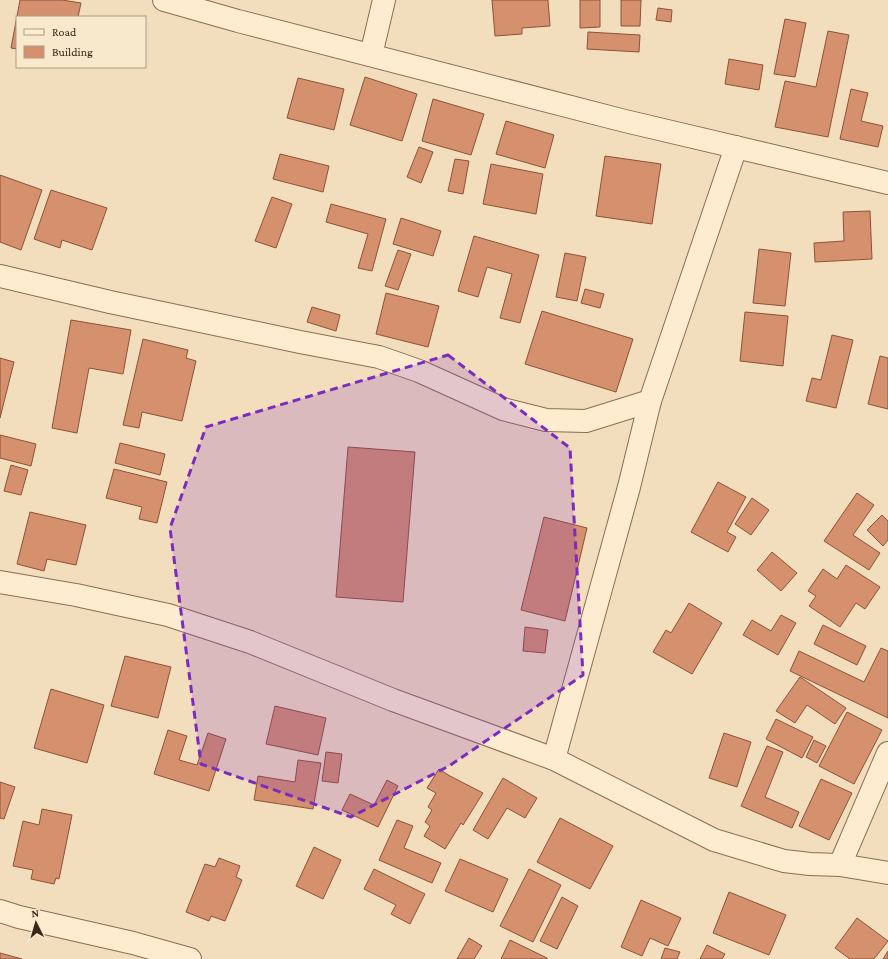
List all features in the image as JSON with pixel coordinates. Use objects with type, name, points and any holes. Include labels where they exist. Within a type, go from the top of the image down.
[{"type":"street","points":[[164,0],[371,56],[625,121],[888,183]]},
{"type":"street","points":[[371,56],[384,0]]},
{"type":"street","points":[[554,759],[627,494],[650,401],[736,147]]},
{"type":"street","points":[[0,276],[110,302],[379,357],[419,371],[503,409],[546,420],[586,421],[650,401]]},
{"type":"street","points":[[0,582],[76,595],[168,615],[250,642],[393,700],[554,759],[714,840],[784,861],[840,865],[888,873]]},
{"type":"street","points":[[840,865],[888,753]]},
{"type":"street","points":[[0,911],[19,917],[133,943],[190,959]]},
{"type":"highlighted area","points":[[448,355],[570,448],[583,675],[449,766],[351,817],[201,764],[170,528],[206,427]]},
{"type":"building","points":[[20,0],[62,0],[81,3],[78,16],[17,16]]},
{"type":"building","points":[[492,0],[548,0],[550,26],[522,28],[522,34],[495,36]]},
{"type":"building","points":[[580,0],[600,0],[600,27],[580,28]]},
{"type":"building","points":[[621,0],[641,0],[640,26],[621,26]]},
{"type":"building","points":[[658,8],[672,10],[671,22],[656,20]]},
{"type":"building","points":[[785,19],[806,23],[795,77],[774,74]]},
{"type":"building","points":[[16,21],[16,49],[11,48]]},
{"type":"building","points":[[828,31],[849,35],[828,137],[775,127],[785,81],[816,87]]},
{"type":"building","points":[[588,32],[640,35],[639,52],[587,49]]},
{"type":"building","points":[[729,59],[763,65],[759,90],[725,84]]},
{"type":"building","points":[[365,77],[417,94],[402,141],[350,125]]},
{"type":"building","points":[[298,78],[344,89],[334,130],[287,118]]},
{"type":"building","points":[[851,89],[868,93],[861,121],[883,126],[878,147],[840,139]]},
{"type":"building","points":[[433,99],[484,114],[471,155],[422,141]]},
{"type":"building","points":[[506,121],[554,135],[545,168],[496,154]]},
{"type":"building","points":[[419,147],[433,152],[421,183],[407,177]]},
{"type":"building","points":[[280,154],[329,166],[323,192],[273,179]]},
{"type":"building","points":[[605,156],[661,164],[652,224],[596,216]]},
{"type":"building","points":[[455,159],[469,161],[463,194],[448,191]]},
{"type":"building","points":[[491,164],[543,174],[536,214],[483,204]]},
{"type":"building","points":[[0,175],[42,190],[21,250],[0,242]]},
{"type":"building","points":[[51,190],[107,208],[92,250],[62,240],[60,248],[34,239]]},
{"type":"building","points":[[272,197],[292,204],[276,248],[255,241]]},
{"type":"building","points":[[331,204],[386,219],[372,271],[358,268],[368,234],[326,222]]},
{"type":"building","points":[[870,211],[872,259],[815,262],[814,243],[844,241],[843,212]]},
{"type":"building","points":[[401,218],[441,231],[433,256],[393,244]]},
{"type":"building","points":[[474,236],[539,255],[520,323],[500,318],[512,274],[487,267],[478,297],[458,291]]},
{"type":"building","points":[[759,249],[791,253],[785,306],[753,303]]},
{"type":"building","points":[[398,250],[411,254],[398,290],[385,286]]},
{"type":"building","points":[[565,253],[586,257],[577,301],[556,297]]},
{"type":"building","points":[[585,289],[604,294],[600,308],[581,303]]},
{"type":"building","points":[[386,293],[439,306],[428,347],[376,334]]},
{"type":"building","points":[[312,307],[340,315],[336,331],[307,322]]},
{"type":"building","points":[[542,311],[633,339],[616,392],[525,364]]},
{"type":"building","points":[[745,312],[788,316],[783,366],[740,361]]},
{"type":"building","points":[[71,320],[131,330],[123,374],[89,368],[77,433],[52,428]]},
{"type":"building","points":[[832,335],[853,340],[836,408],[806,401],[812,378],[821,380]]},
{"type":"building","points":[[143,339],[188,350],[186,358],[196,361],[182,421],[142,412],[139,428],[123,425]]},
{"type":"building","points":[[880,356],[888,358],[888,409],[868,404]]},
{"type":"building","points":[[0,358],[14,362],[0,418]]},
{"type":"building","points":[[0,435],[36,444],[31,466],[0,458]]},
{"type":"building","points":[[120,443],[165,454],[160,475],[115,463]]},
{"type":"building","points":[[348,447],[415,452],[403,602],[336,597]]},
{"type":"building","points":[[11,465],[28,470],[21,495],[4,491]]},
{"type":"building","points":[[114,469],[167,482],[157,523],[139,519],[142,507],[106,498]]},
{"type":"building","points":[[718,482],[746,497],[727,532],[736,537],[728,552],[691,532]]},
{"type":"building","points":[[857,493],[874,505],[853,535],[880,553],[869,570],[824,541]]},
{"type":"building","points":[[752,498],[769,510],[751,535],[735,524]]},
{"type":"building","points":[[30,512],[86,525],[76,565],[47,559],[44,571],[17,564]]},
{"type":"building","points":[[882,515],[888,521],[888,540],[883,546],[867,530]]},
{"type":"building","points":[[544,517],[587,528],[565,621],[521,610]]},
{"type":"building","points":[[772,552],[797,573],[781,591],[757,570]]},
{"type":"building","points":[[846,565],[880,587],[865,609],[856,603],[840,627],[809,606],[816,596],[808,591],[823,569],[837,579]]},
{"type":"building","points":[[689,603],[722,623],[692,674],[653,652],[666,630],[671,633]]},
{"type":"building","points":[[781,615],[796,623],[778,655],[743,635],[752,620],[771,631]]},
{"type":"building","points":[[823,625],[866,646],[857,665],[814,644]]},
{"type":"building","points":[[525,627],[548,630],[545,653],[523,651]]},
{"type":"building","points":[[881,648],[888,651],[888,718],[790,671],[799,651],[864,682]]},
{"type":"building","points":[[125,656],[171,667],[158,718],[111,706]]},
{"type":"building","points":[[800,677],[846,708],[835,724],[807,705],[795,723],[776,711]]},
{"type":"building","points":[[51,689],[104,705],[87,763],[34,748]]},
{"type":"building","points":[[275,706],[326,718],[318,755],[266,744]]},
{"type":"building","points":[[847,712],[882,730],[854,784],[819,766]]},
{"type":"building","points":[[776,719],[813,737],[802,758],[766,739]]},
{"type":"building","points":[[168,730],[187,736],[179,760],[197,765],[208,733],[226,739],[209,791],[154,774]]},
{"type":"building","points":[[724,733],[751,742],[737,787],[709,778]]},
{"type":"building","points":[[814,740],[826,746],[817,763],[806,757]]},
{"type":"building","points":[[767,746],[783,752],[765,797],[799,812],[792,828],[741,806]]},
{"type":"building","points":[[326,752],[342,754],[338,783],[322,781]]},
{"type":"building","points":[[298,760],[321,763],[313,809],[254,800],[258,776],[295,782]]},
{"type":"building","points":[[439,769],[483,793],[463,825],[461,823],[445,849],[424,836],[430,826],[425,822],[432,810],[428,807],[436,793],[427,788]]},
{"type":"building","points":[[503,778],[537,798],[525,818],[507,808],[488,839],[473,830]]},
{"type":"building","points":[[821,779],[852,793],[829,840],[799,826]]},
{"type":"building","points":[[387,780],[398,786],[378,827],[342,810],[350,794],[374,805]]},
{"type":"building","points":[[0,782],[15,787],[4,819],[0,818]]},
{"type":"building","points":[[42,809],[72,815],[59,879],[56,878],[54,884],[31,879],[33,870],[13,866],[23,821],[39,825]]},
{"type":"building","points":[[560,818],[613,846],[590,889],[537,862]]},
{"type":"building","points":[[397,820],[413,826],[404,848],[441,863],[432,883],[379,860]]},
{"type":"building","points":[[314,847],[341,860],[323,899],[296,886]]},
{"type":"building","points":[[219,858],[240,866],[236,877],[242,880],[225,921],[211,916],[209,921],[186,912],[205,864],[215,867]]},
{"type":"building","points":[[460,859],[508,879],[493,912],[445,891]]},
{"type":"building","points":[[374,869],[425,894],[410,924],[391,914],[396,905],[364,889]]},
{"type":"building","points":[[529,869],[561,885],[533,942],[500,926]]},
{"type":"building","points":[[729,892],[786,915],[769,955],[713,933]]},
{"type":"building","points":[[562,897],[578,906],[557,949],[540,941]]},
{"type":"building","points":[[641,900],[681,918],[668,946],[650,938],[642,956],[621,947]]},
{"type":"building","points":[[857,918],[888,941],[874,959],[850,959],[835,948]]},
{"type":"building","points":[[469,938],[482,946],[474,959],[457,959]]},
{"type":"building","points":[[510,940],[547,958],[547,959],[501,959]]},
{"type":"building","points":[[707,945],[725,954],[722,959],[700,959]]},
{"type":"building","points":[[665,948],[680,952],[677,959],[661,959]]},
{"type":"building","points":[[888,951],[888,959],[883,959]]},
{"type":"building","points":[[0,953],[22,959],[0,959]]}]
